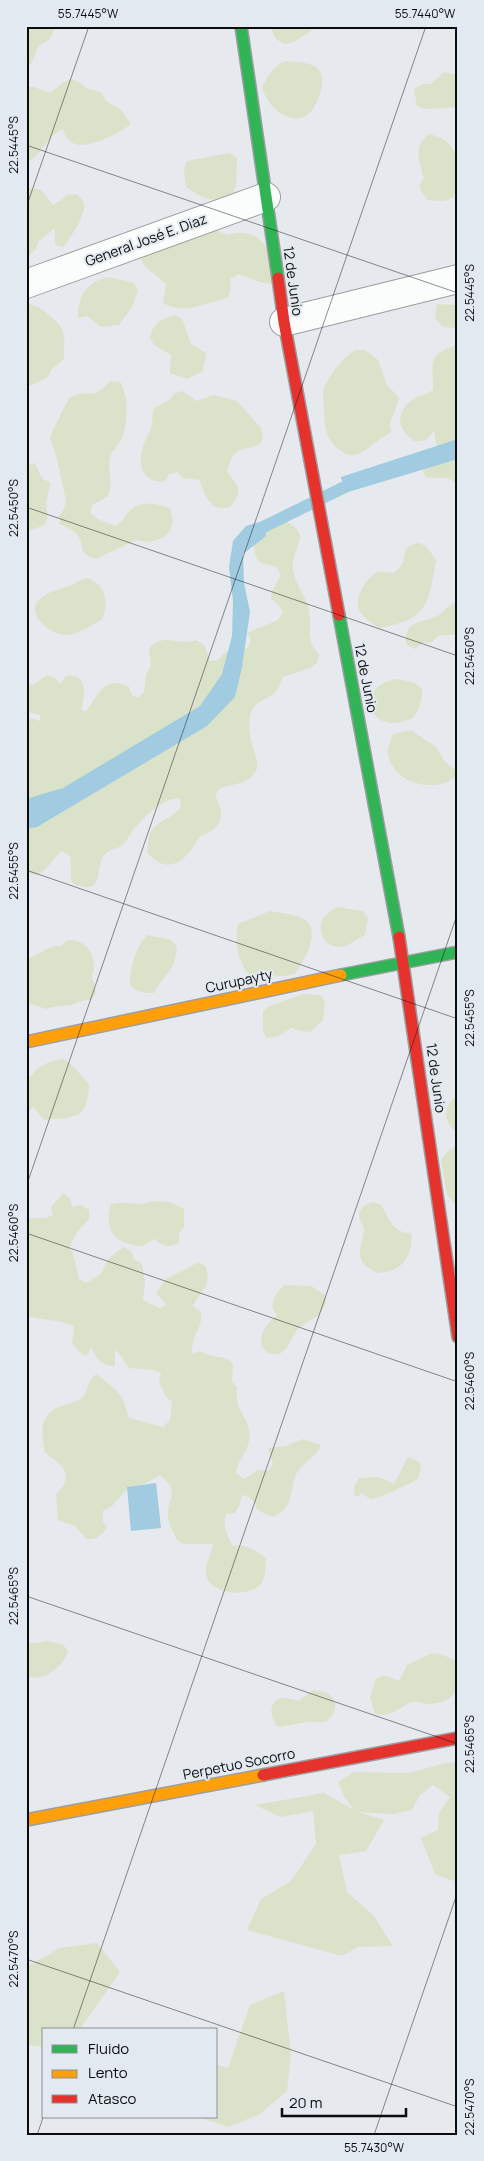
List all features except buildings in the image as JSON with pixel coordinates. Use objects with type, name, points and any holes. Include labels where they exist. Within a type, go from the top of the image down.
[{"type":"street","name":"12 de Junio","points":[[241,26],[284,322],[404,962],[458,1337]]},
{"type":"street","name":"General José E. Diaz","points":[[26,284],[266,197]]},
{"type":"street","points":[[284,322],[458,279]]},
{"type":"street","name":"Curupayty","points":[[26,1042],[458,952]]},
{"type":"street","name":"Perpetuo Socorro","points":[[26,1820],[458,1738]]},
{"type":"green space","points":[[26,26],[56,26],[50,39],[38,47],[31,64],[26,65]]},
{"type":"green space","points":[[270,26],[312,26],[311,31],[294,42],[284,44],[276,39]]},
{"type":"green space","points":[[286,61],[309,64],[316,67],[322,78],[317,101],[309,114],[304,117],[290,118],[277,111],[267,99],[262,87],[275,68]]},
{"type":"green space","points":[[444,72],[458,75],[458,107],[425,109],[417,106],[414,89],[423,84],[431,84]]},
{"type":"green space","points":[[72,79],[86,88],[102,93],[106,101],[121,110],[131,124],[102,140],[85,145],[71,142],[63,129],[53,136],[32,160],[26,163],[26,87],[34,87],[50,93],[64,82]]},
{"type":"green space","points":[[429,134],[440,137],[448,143],[454,150],[457,158],[458,178],[453,198],[444,201],[427,200],[419,186],[424,178],[419,160],[419,149]]},
{"type":"green space","points":[[229,153],[237,158],[236,186],[233,193],[219,199],[209,199],[186,187],[184,170],[187,161]]},
{"type":"green space","points":[[26,189],[41,190],[53,205],[68,195],[77,194],[83,202],[84,208],[79,222],[63,247],[55,245],[55,228],[39,241],[36,249],[30,255],[26,255]]},
{"type":"green space","points":[[210,228],[228,235],[246,233],[261,241],[268,252],[272,284],[263,283],[238,274],[230,279],[231,288],[228,297],[204,305],[187,308],[178,308],[163,303],[166,284],[146,267],[141,260],[154,247]]},
{"type":"green space","points":[[108,277],[134,283],[138,291],[132,307],[119,325],[101,327],[87,316],[78,318],[79,303],[85,292],[94,283]]},
{"type":"green space","points":[[26,303],[37,306],[56,321],[64,335],[64,359],[51,370],[47,378],[27,387]]},
{"type":"green space","points":[[437,304],[458,305],[458,328],[443,327],[435,318]]},
{"type":"green space","points":[[175,315],[182,319],[191,344],[206,353],[203,371],[187,379],[170,373],[171,355],[154,345],[150,337],[159,322]]},
{"type":"green space","points":[[458,345],[458,486],[447,478],[426,477],[422,469],[437,448],[434,430],[426,439],[414,441],[404,431],[400,419],[408,403],[433,390],[433,366],[436,356],[447,348]]},
{"type":"green space","points":[[355,350],[365,350],[378,360],[387,385],[399,398],[389,426],[392,432],[363,452],[352,455],[340,450],[328,436],[325,426],[323,392],[336,368]]},
{"type":"green space","points":[[111,381],[120,382],[125,394],[127,409],[125,424],[122,438],[109,459],[111,483],[108,496],[92,505],[90,513],[98,519],[115,526],[136,506],[152,504],[169,508],[172,524],[170,531],[159,539],[144,542],[136,540],[96,559],[88,556],[82,550],[81,540],[76,534],[60,524],[59,516],[64,509],[66,500],[56,455],[50,439],[69,398],[78,394],[97,393]]},
{"type":"green space","points":[[182,391],[197,401],[213,395],[237,401],[261,428],[263,437],[260,444],[239,451],[230,462],[227,470],[238,488],[238,496],[230,507],[223,508],[213,505],[206,497],[199,480],[182,478],[178,472],[169,474],[165,481],[153,480],[148,478],[142,469],[143,445],[152,427],[153,409],[169,400],[174,394]]},
{"type":"green space","points":[[35,463],[42,479],[50,482],[47,518],[45,525],[26,531],[26,466]]},
{"type":"green space","points":[[283,519],[296,528],[300,536],[293,562],[293,570],[309,610],[310,639],[319,654],[317,663],[310,668],[283,677],[276,691],[252,710],[249,729],[257,768],[255,773],[245,781],[219,789],[215,796],[221,810],[218,825],[212,831],[200,836],[190,852],[177,862],[170,865],[155,860],[147,852],[149,836],[159,823],[178,811],[181,806],[179,798],[172,799],[158,806],[145,817],[124,844],[104,855],[97,880],[90,887],[83,887],[72,883],[70,856],[62,851],[42,872],[32,874],[26,871],[26,727],[31,718],[40,721],[40,715],[26,711],[26,684],[33,685],[47,675],[55,678],[60,684],[66,676],[79,678],[84,687],[81,710],[86,711],[103,688],[114,683],[129,687],[132,695],[139,698],[144,692],[146,674],[151,666],[149,649],[160,641],[189,642],[196,640],[204,645],[210,661],[218,660],[228,652],[240,653],[248,647],[251,640],[247,633],[278,620],[283,612],[278,604],[271,599],[272,591],[281,575],[277,567],[259,562],[255,554],[252,537]]},
{"type":"green space","points":[[418,543],[426,546],[436,560],[428,599],[423,608],[408,620],[379,628],[360,612],[358,604],[362,588],[369,578],[378,572],[393,573],[398,569],[404,560],[407,548]]},
{"type":"green space","points":[[86,578],[98,584],[104,594],[106,607],[102,619],[81,631],[67,635],[49,629],[38,619],[35,607],[41,598]]},
{"type":"green space","points":[[458,602],[458,634],[438,636],[432,642],[422,643],[415,649],[406,644],[407,631],[410,627],[418,622],[438,616],[450,605]]},
{"type":"green space","points":[[397,679],[415,683],[422,689],[422,697],[413,718],[396,723],[385,722],[377,718],[373,711],[370,704],[371,696],[384,683]]},
{"type":"green space","points":[[411,730],[436,747],[445,762],[458,772],[458,775],[450,781],[436,785],[417,783],[401,776],[390,761],[388,748],[393,734]]},
{"type":"green space","points":[[337,907],[363,911],[368,918],[365,935],[341,947],[332,946],[328,943],[321,931],[324,917]]},
{"type":"green space","points":[[270,911],[298,916],[310,925],[312,932],[309,947],[295,974],[286,976],[249,975],[242,964],[237,944],[238,924]]},
{"type":"green space","points":[[147,935],[171,940],[177,947],[172,967],[154,993],[141,992],[130,985],[134,958],[139,946]]},
{"type":"green space","points":[[67,940],[83,944],[90,952],[94,963],[92,977],[96,993],[91,1000],[46,1009],[26,1002],[26,960],[53,946],[61,946]]},
{"type":"green space","points":[[303,994],[320,995],[325,1002],[323,1020],[310,1032],[292,1028],[276,1037],[266,1038],[263,1029],[263,1011],[270,1006]]},
{"type":"green space","points":[[63,1059],[74,1067],[89,1084],[86,1105],[78,1115],[72,1117],[44,1120],[34,1107],[26,1116],[26,1076],[31,1076],[45,1064]]},
{"type":"green space","points":[[458,1096],[458,1134],[447,1121],[446,1116],[446,1111],[451,1101]]},
{"type":"green space","points":[[458,1144],[458,1207],[447,1195],[441,1160],[447,1152]]},
{"type":"green space","points":[[63,1193],[70,1198],[72,1207],[81,1205],[89,1210],[89,1219],[77,1232],[69,1248],[73,1253],[79,1279],[86,1283],[101,1274],[108,1259],[123,1247],[131,1251],[134,1259],[142,1264],[145,1282],[143,1300],[159,1308],[167,1305],[156,1293],[166,1279],[199,1262],[206,1267],[207,1284],[193,1306],[201,1312],[201,1322],[193,1342],[192,1354],[200,1351],[225,1358],[233,1363],[232,1381],[237,1388],[237,1402],[248,1426],[249,1435],[248,1445],[238,1464],[236,1473],[244,1479],[258,1470],[268,1471],[273,1464],[268,1448],[286,1446],[303,1439],[321,1445],[316,1453],[298,1471],[289,1502],[281,1513],[273,1517],[257,1510],[252,1500],[242,1495],[235,1513],[226,1514],[226,1530],[233,1546],[247,1547],[266,1558],[263,1580],[254,1589],[240,1593],[224,1591],[211,1584],[207,1578],[206,1565],[213,1544],[184,1544],[177,1540],[168,1517],[172,1490],[160,1475],[145,1484],[129,1487],[111,1507],[103,1511],[103,1521],[107,1528],[100,1536],[86,1539],[75,1526],[58,1520],[56,1494],[62,1487],[66,1476],[62,1466],[45,1453],[43,1429],[46,1417],[58,1408],[82,1398],[90,1381],[97,1374],[121,1396],[129,1418],[163,1427],[170,1420],[172,1402],[166,1397],[159,1382],[161,1373],[153,1370],[129,1368],[115,1348],[115,1366],[102,1363],[91,1347],[88,1354],[84,1356],[72,1344],[74,1327],[62,1322],[26,1316],[26,1218],[45,1218],[53,1215],[51,1207]]},
{"type":"green space","points":[[152,1201],[169,1202],[184,1209],[184,1227],[179,1233],[179,1243],[166,1246],[155,1239],[140,1246],[123,1242],[113,1234],[109,1223],[111,1204],[142,1204]]},
{"type":"green space","points":[[373,1202],[381,1205],[396,1228],[405,1233],[411,1233],[410,1249],[402,1264],[390,1271],[377,1273],[364,1263],[360,1254],[364,1228],[359,1212],[365,1205]]},
{"type":"green space","points":[[285,1285],[311,1286],[326,1296],[326,1304],[319,1314],[297,1330],[285,1350],[278,1354],[272,1354],[263,1348],[261,1338],[266,1327],[277,1315],[272,1307],[273,1303],[278,1292]]},
{"type":"green space","points":[[408,1457],[418,1461],[421,1465],[419,1477],[416,1480],[373,1499],[362,1493],[359,1496],[355,1496],[354,1487],[359,1478],[378,1477],[394,1484]]},
{"type":"green space","points":[[46,1641],[62,1644],[68,1651],[62,1663],[46,1675],[33,1678],[26,1677],[26,1643]]},
{"type":"green space","points":[[432,1653],[458,1661],[458,1683],[454,1694],[438,1703],[426,1704],[415,1701],[391,1713],[375,1714],[370,1697],[376,1679],[384,1675],[399,1681],[407,1665]]},
{"type":"green space","points":[[313,1690],[325,1692],[334,1701],[334,1713],[328,1720],[319,1723],[307,1722],[278,1727],[272,1715],[274,1703],[283,1698],[299,1701]]},
{"type":"green space","points":[[458,1762],[458,1877],[453,1881],[435,1874],[421,1838],[438,1830],[439,1812],[450,1797],[433,1785],[420,1795],[412,1810],[393,1814],[358,1812],[384,1820],[366,1851],[339,1855],[347,1892],[373,1915],[393,1946],[358,1947],[342,1956],[247,1930],[261,1899],[291,1881],[316,1844],[313,1811],[280,1817],[255,1805],[324,1793],[354,1810],[344,1796],[338,1782],[354,1772],[409,1773],[446,1763]]},
{"type":"green space","points":[[97,1943],[120,1972],[80,2028],[42,2028],[42,2047],[26,2045],[26,1969],[28,1966],[60,1948]]},
{"type":"green space","points":[[284,1991],[291,2055],[287,2091],[260,2114],[228,2127],[202,2118],[218,2118],[218,2066],[228,2068],[250,2005]]},
{"type":"water","points":[[458,439],[458,459],[345,493],[341,477]]},
{"type":"water","points":[[263,521],[266,536],[243,554],[244,583],[250,612],[242,667],[235,697],[207,726],[37,827],[26,829],[26,799],[63,788],[200,706],[222,674],[232,636],[233,601],[229,567],[233,541],[246,526]]},
{"type":"water","points":[[156,1483],[161,1528],[131,1531],[127,1487]]},
{"type":"waterway","points":[[249,534],[359,480]]},
{"type":"traffic: fast","points":[[241,26],[278,278]]},
{"type":"traffic: fast","points":[[339,615],[399,937]]},
{"type":"traffic: fast","points":[[341,975],[458,952]]},
{"type":"traffic: slow","points":[[26,1042],[341,975]]},
{"type":"traffic: slow","points":[[26,1820],[263,1775]]},
{"type":"traffic: jam","points":[[278,278],[284,322],[339,615]]},
{"type":"traffic: jam","points":[[399,937],[458,1337]]},
{"type":"traffic: jam","points":[[263,1775],[458,1738]]}]
